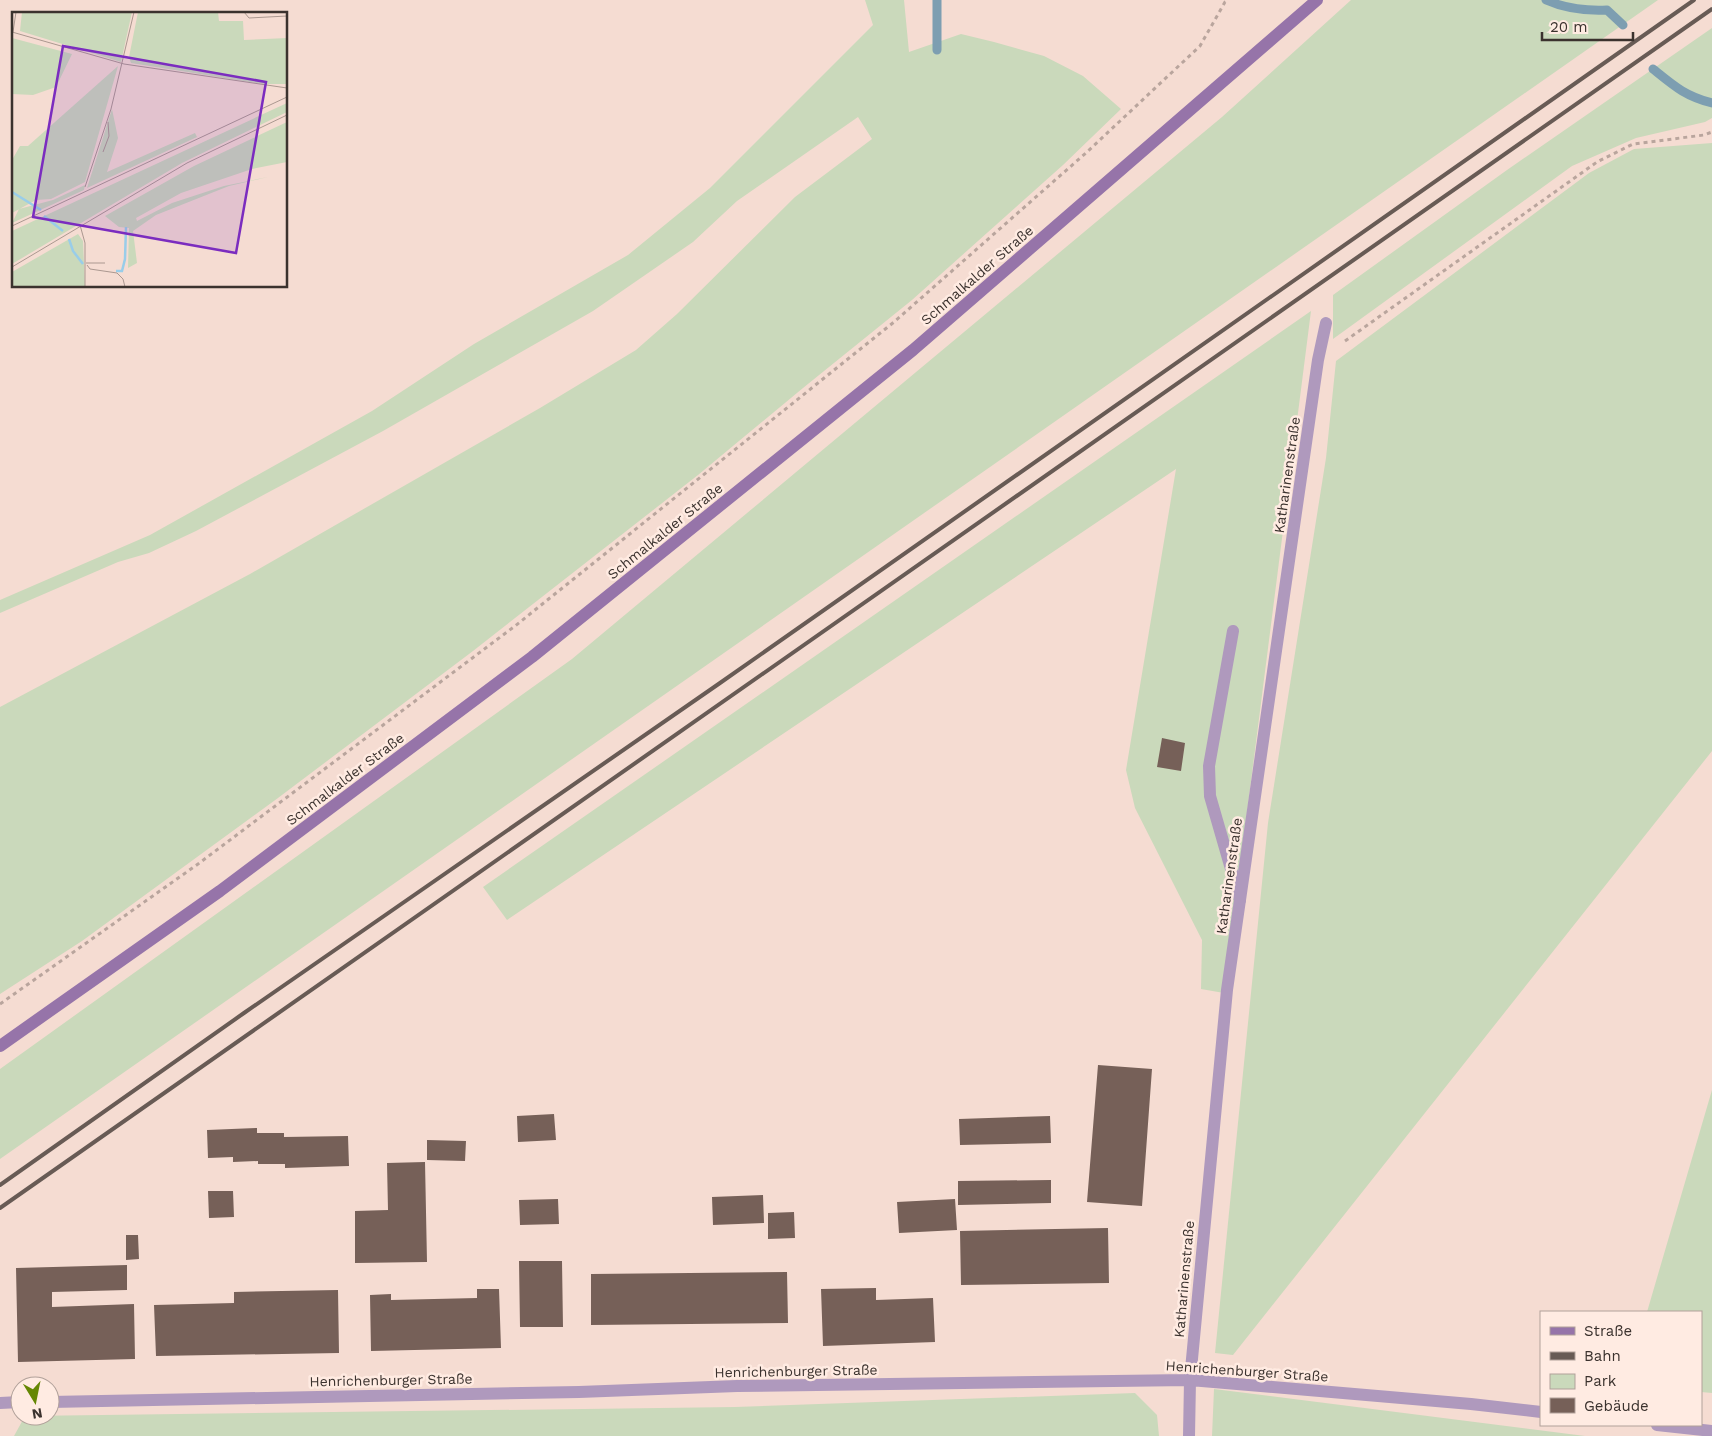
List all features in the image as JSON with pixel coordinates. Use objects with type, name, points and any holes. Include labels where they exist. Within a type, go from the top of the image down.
[{"type":"main road","name":"Schmalkalder Straße","points":[[0,1046],[220,891],[532,657],[913,350],[1312,2]]},
{"type":"street","name":"Katharinenstraße","points":[[1189,1436],[1190,1380],[1227,990],[1318,360],[1326,323]]},
{"type":"street","points":[[1233,631],[1209,766],[1210,796],[1240,901]]},
{"type":"street","name":"Henrichenburger Straße","points":[[60,1402],[579,1392],[737,1386],[1190,1380],[1471,1404],[1540,1412]]},
{"type":"street","points":[[1666,1426],[1712,1431]]},
{"type":"path","points":[[0,1004],[198,864],[515,626],[886,329],[1087,152],[1200,46],[1229,0]]},
{"type":"path","points":[[1318,360],[1597,162],[1633,144],[1704,135],[1712,132]]},
{"type":"green space","points":[[865,0],[904,0],[909,52],[961,34],[994,42],[1044,56],[1083,76],[1121,109],[1063,165],[912,300],[698,475],[473,651],[278,798],[82,941],[0,994],[0,707],[250,574],[540,408],[636,350],[677,314],[795,197],[872,139],[858,117],[737,201],[693,242],[593,311],[383,431],[196,531],[149,553],[118,562],[0,613],[0,600],[150,535],[372,411],[474,344],[628,255],[710,188],[873,25]]},
{"type":"green space","points":[[1351,0],[1658,0],[0,1159],[0,1069],[572,659],[1222,117]]},
{"type":"green space","points":[[1712,28],[1712,118],[1705,122],[1636,138],[1572,166],[1333,339],[1333,295],[1507,170]]},
{"type":"green space","points":[[1712,143],[1712,751],[1233,1355],[1215,1353],[1268,823],[1326,458],[1336,361],[1589,173],[1634,149]]},
{"type":"green space","points":[[1311,311],[1224,993],[1201,989],[1202,940],[1135,808],[1126,770],[1176,469],[507,920],[483,887]]},
{"type":"green space","points":[[1712,1090],[1712,1393],[1702,1392],[1702,1311],[1647,1311]]},
{"type":"green space","points":[[1214,1389],[1585,1436],[1212,1436]]},
{"type":"green space","points":[[1135,1393],[1157,1415],[1159,1436],[14,1436],[20,1426],[60,1426],[60,1416],[735,1407]]},
{"type":"building","points":[[1162,738],[1185,743],[1181,771],[1157,767]]},
{"type":"building","points":[[1098,1065],[1152,1069],[1142,1206],[1087,1202]]},
{"type":"building","points":[[554,1114],[556,1140],[518,1142],[517,1116]]},
{"type":"building","points":[[1050,1116],[1051,1143],[960,1145],[959,1119]]},
{"type":"building","points":[[257,1128],[257,1133],[284,1133],[284,1137],[348,1136],[349,1166],[285,1168],[285,1164],[258,1164],[258,1161],[233,1162],[233,1157],[208,1158],[207,1130]]},
{"type":"building","points":[[427,1140],[466,1141],[465,1161],[427,1160]]},
{"type":"building","points":[[425,1162],[427,1262],[355,1263],[355,1211],[388,1210],[387,1163]]},
{"type":"building","points":[[1051,1180],[1051,1203],[958,1205],[958,1181]]},
{"type":"building","points":[[208,1191],[233,1191],[234,1217],[209,1218]]},
{"type":"building","points":[[763,1195],[764,1223],[713,1225],[712,1197]]},
{"type":"building","points":[[558,1199],[559,1224],[520,1225],[519,1200]]},
{"type":"building","points":[[955,1199],[957,1230],[899,1233],[897,1202]]},
{"type":"building","points":[[794,1212],[795,1238],[768,1239],[768,1213]]},
{"type":"building","points":[[1108,1228],[1109,1283],[961,1285],[960,1231]]},
{"type":"building","points":[[126,1235],[138,1235],[139,1259],[126,1260]]},
{"type":"building","points":[[519,1261],[562,1261],[563,1327],[520,1327]]},
{"type":"building","points":[[127,1265],[127,1290],[52,1292],[52,1307],[134,1304],[135,1359],[18,1362],[16,1268]]},
{"type":"building","points":[[787,1272],[788,1323],[591,1325],[591,1274]]},
{"type":"building","points":[[876,1288],[876,1300],[933,1298],[935,1342],[823,1346],[821,1289]]},
{"type":"building","points":[[477,1289],[499,1289],[501,1348],[371,1351],[370,1295],[391,1294],[391,1300],[477,1298]]},
{"type":"building","points":[[338,1290],[339,1353],[156,1356],[154,1305],[234,1303],[234,1292]]},
{"type":"waterway","points":[[937,0],[937,50]]},
{"type":"waterway","points":[[1546,0],[1576,9],[1607,10],[1623,25]]},
{"type":"waterway","points":[[1653,69],[1687,94],[1712,103]]},
{"type":"railway","points":[[0,1185],[1694,0]]},
{"type":"railway","points":[[0,1208],[1712,9]]}]
